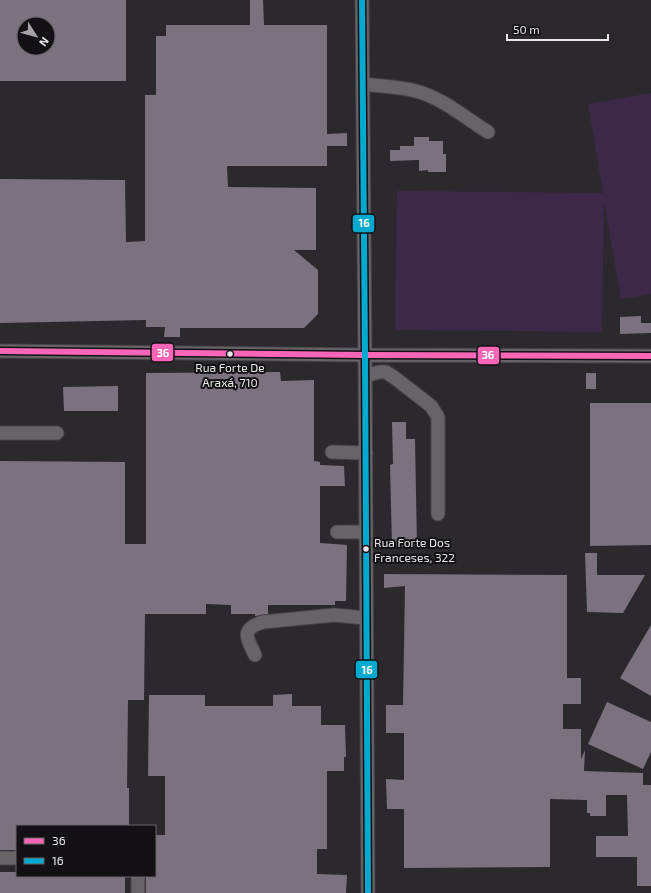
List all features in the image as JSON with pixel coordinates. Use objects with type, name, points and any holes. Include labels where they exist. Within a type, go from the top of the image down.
[{"type":"street","points":[[362,0],[368,893]]},
{"type":"street","points":[[363,84],[412,90],[430,96],[488,132]]},
{"type":"street","points":[[0,351],[651,356]]},
{"type":"street","points":[[365,376],[379,372],[386,372],[431,406],[438,417],[438,514]]},
{"type":"street","points":[[0,433],[56,433]]},
{"type":"street","points":[[332,452],[366,453]]},
{"type":"street","points":[[337,532],[366,532]]},
{"type":"street","points":[[255,655],[247,639],[248,630],[252,625],[263,622],[334,615],[366,618]]},
{"type":"street","points":[[0,858],[16,858]]},
{"type":"street","points":[[138,877],[138,893]]},
{"type":"shaded area","points":[[651,93],[651,294],[621,299],[604,202],[602,332],[395,330],[397,191],[603,193],[588,104]]},
{"type":"building","points":[[0,0],[126,0],[126,81],[0,81]]},
{"type":"building","points":[[250,0],[263,0],[264,25],[327,25],[327,134],[347,133],[347,146],[327,146],[327,166],[227,166],[228,187],[316,188],[316,250],[294,250],[318,270],[318,314],[304,328],[180,328],[180,337],[164,337],[165,327],[146,327],[146,320],[0,323],[0,179],[125,180],[126,242],[145,241],[145,95],[156,95],[156,36],[166,36],[166,25],[250,25]]},
{"type":"building","points":[[414,137],[429,137],[429,141],[443,141],[443,154],[446,154],[446,172],[428,172],[428,170],[419,171],[419,160],[390,161],[390,150],[400,150],[400,146],[414,146]]},
{"type":"building","points":[[641,316],[641,323],[651,323],[651,333],[620,334],[620,317]]},
{"type":"building","points":[[280,372],[281,381],[314,380],[314,461],[320,462],[320,465],[344,466],[345,486],[320,486],[320,543],[347,545],[346,601],[335,601],[335,605],[268,605],[268,614],[255,616],[255,614],[231,614],[231,605],[206,604],[206,614],[145,614],[144,700],[128,700],[127,788],[129,788],[129,825],[16,825],[16,850],[0,850],[0,461],[125,462],[125,544],[146,544],[146,373]]},
{"type":"building","points":[[586,373],[596,373],[596,389],[586,389]]},
{"type":"building","points":[[118,386],[118,411],[64,411],[63,387]]},
{"type":"building","points":[[590,403],[651,403],[651,545],[590,546]]},
{"type":"building","points":[[392,422],[406,422],[406,439],[415,439],[417,546],[392,547],[390,465],[393,464]]},
{"type":"building","points":[[585,553],[597,553],[597,575],[645,575],[623,613],[587,612]]},
{"type":"building","points":[[384,574],[567,575],[567,678],[581,678],[581,704],[563,704],[563,729],[581,729],[581,759],[585,750],[584,771],[643,773],[643,785],[651,785],[651,886],[637,886],[637,857],[596,857],[596,836],[628,836],[627,795],[606,795],[606,816],[590,816],[590,813],[587,813],[587,800],[550,799],[550,867],[404,868],[404,809],[387,809],[386,779],[404,780],[404,733],[386,733],[386,705],[403,705],[405,586],[384,588]]},
{"type":"building","points":[[651,625],[651,696],[620,678]]},
{"type":"building","points":[[292,694],[292,706],[321,706],[321,725],[345,725],[346,757],[344,757],[344,771],[327,771],[327,849],[317,849],[317,874],[347,875],[346,893],[146,893],[146,877],[156,877],[156,835],[165,835],[165,776],[148,776],[149,695],[205,695],[205,706],[273,706],[273,695]]},
{"type":"building","points":[[607,702],[651,722],[651,752],[643,769],[588,744]]},
{"type":"building","points":[[0,872],[16,872],[16,877],[125,877],[125,893],[0,893]]},
{"type":"transit line","name":"16","points":[[362,0],[368,893]]},
{"type":"transit line","name":"36","points":[[0,351],[651,356]]},
{"type":"place","name":"Rua Forte De Araxá, 710","points":[[230,354]]},
{"type":"place","name":"Rua Forte Dos Franceses, 322","points":[[366,549]]}]
